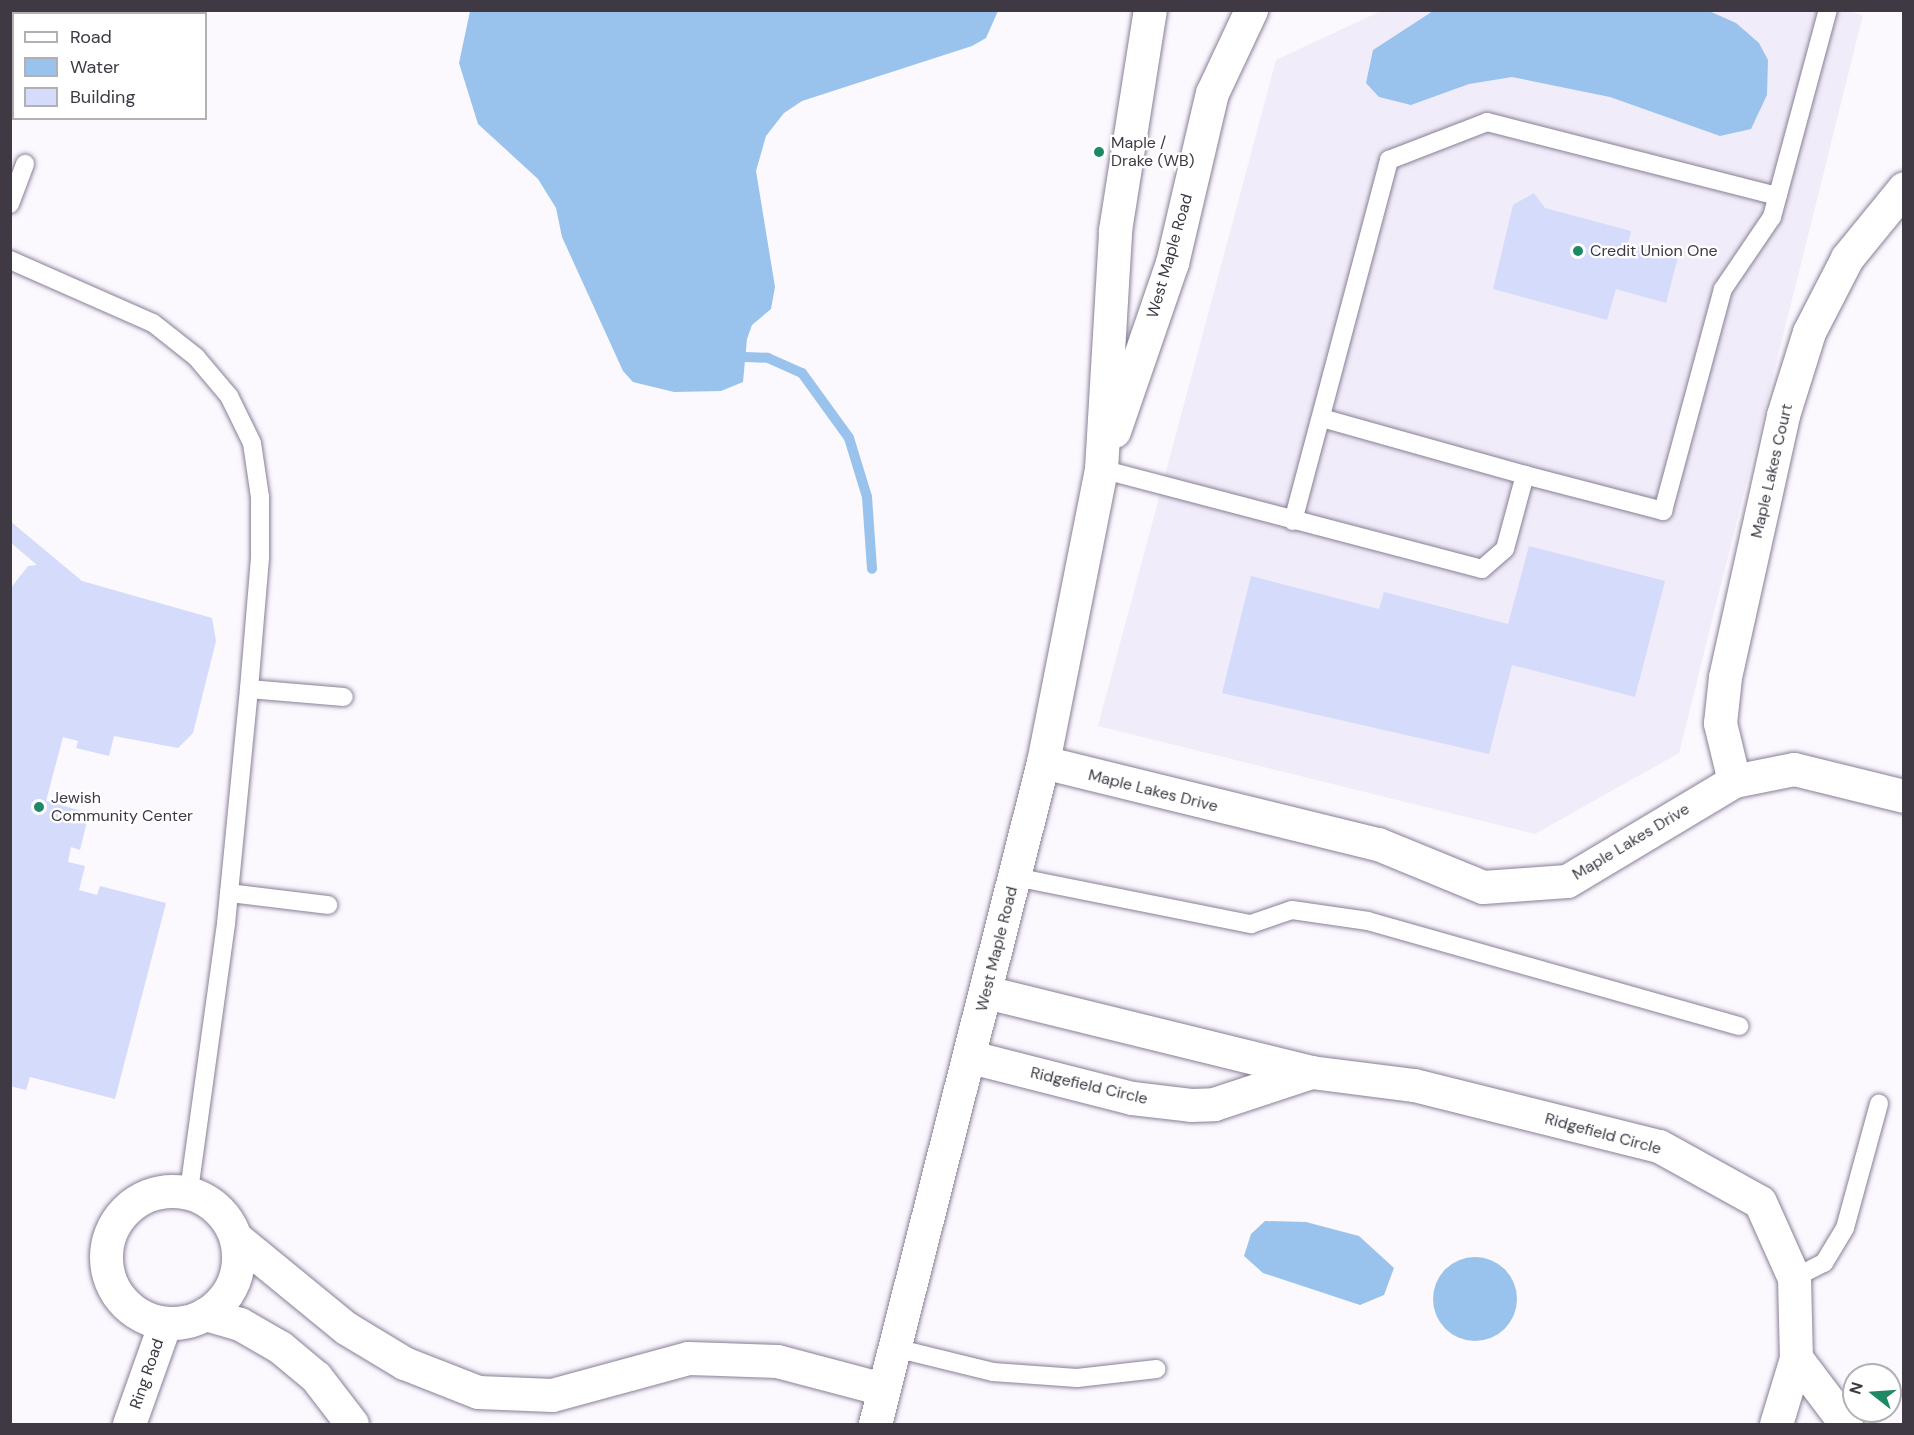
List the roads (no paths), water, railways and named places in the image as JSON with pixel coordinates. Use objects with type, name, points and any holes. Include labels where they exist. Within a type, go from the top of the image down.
[{"type":"street","name":"West Maple Road","points":[[1101,470],[1115,230],[1150,10]]},
{"type":"street","name":"West Maple Road","points":[[875,1425],[971,1057],[1043,762],[1101,470],[1172,263],[1212,93],[1251,10]]},
{"type":"street","name":"Maple Lakes Court","points":[[1734,781],[1720,723],[1725,676],[1783,415],[1809,332],[1847,258],[1904,188]]},
{"type":"street","name":"Maple Lakes Drive","points":[[1043,762],[1378,844],[1483,887],[1567,881],[1734,781],[1794,769],[1904,796]]},
{"type":"street","name":"Ridgefield Circle","points":[[986,992],[1311,1072],[1414,1085],[1659,1146],[1760,1202],[1794,1278],[1796,1358],[1776,1425]]},
{"type":"street","name":"Ridgefield Circle","points":[[971,1057],[1132,1098],[1191,1106],[1214,1104],[1311,1072]]},
{"type":"street","points":[[352,1425],[316,1377],[280,1347],[240,1324],[205,1314],[165,1323],[126,1306],[112,1286],[105,1262],[108,1237],[122,1212],[146,1195],[189,1192],[209,1200],[236,1238],[346,1328],[404,1363],[478,1392],[552,1395],[688,1358],[777,1360],[883,1389]]},
{"type":"street","points":[[205,1314],[232,1287],[238,1263],[236,1238]]},
{"type":"street","name":"Ring Road","points":[[129,1425],[165,1323]]},
{"type":"street","points":[[1796,1358],[1846,1425]]},
{"type":"lane","points":[[1322,418],[1663,511],[1724,289],[1772,217],[1828,10]]},
{"type":"lane","points":[[1293,521],[1389,160],[1486,122],[1778,196]]},
{"type":"lane","points":[[10,204],[25,164]]},
{"type":"lane","points":[[10,260],[153,323],[196,357],[229,396],[252,443],[260,497],[249,689],[229,893],[189,1192]]},
{"type":"lane","points":[[1101,470],[1482,569],[1505,549],[1525,475]]},
{"type":"lane","points":[[249,689],[344,697]]},
{"type":"lane","points":[[1015,877],[1251,924],[1292,910],[1368,921],[1738,1026]]},
{"type":"lane","points":[[229,893],[328,905]]},
{"type":"lane","points":[[1794,1278],[1824,1263],[1845,1228],[1879,1104]]},
{"type":"lane","points":[[895,1348],[993,1372],[1077,1378],[1156,1369]]},
{"type":"water","points":[[470,10],[998,11],[986,38],[972,46],[802,101],[784,113],[766,136],[756,171],[775,287],[771,309],[752,325],[747,339],[743,382],[721,391],[674,392],[633,382],[623,371],[562,237],[556,208],[538,179],[478,124],[459,63]]},
{"type":"water","points":[[1433,11],[1709,11],[1736,23],[1759,43],[1768,60],[1767,95],[1751,129],[1720,136],[1610,97],[1512,77],[1469,84],[1411,105],[1379,97],[1366,83],[1373,50]]},
{"type":"water","points":[[1265,1221],[1306,1222],[1359,1236],[1394,1268],[1384,1295],[1360,1305],[1263,1273],[1244,1256],[1251,1234]]},
{"type":"water","points":[[1475,1257],[1498,1264],[1510,1276],[1517,1299],[1510,1322],[1498,1334],[1475,1341],[1452,1334],[1440,1322],[1433,1299],[1440,1276],[1452,1264]]},
{"type":"waterway","points":[[745,357],[768,358],[802,373],[849,438],[867,497],[872,569]]},
{"type":"place","name":"Maple / Drake (WB)","points":[[1099,152]]},
{"type":"place","name":"Credit Union One","points":[[1578,251]]},
{"type":"place","name":"Jewish Community Center","points":[[39,807]]}]
